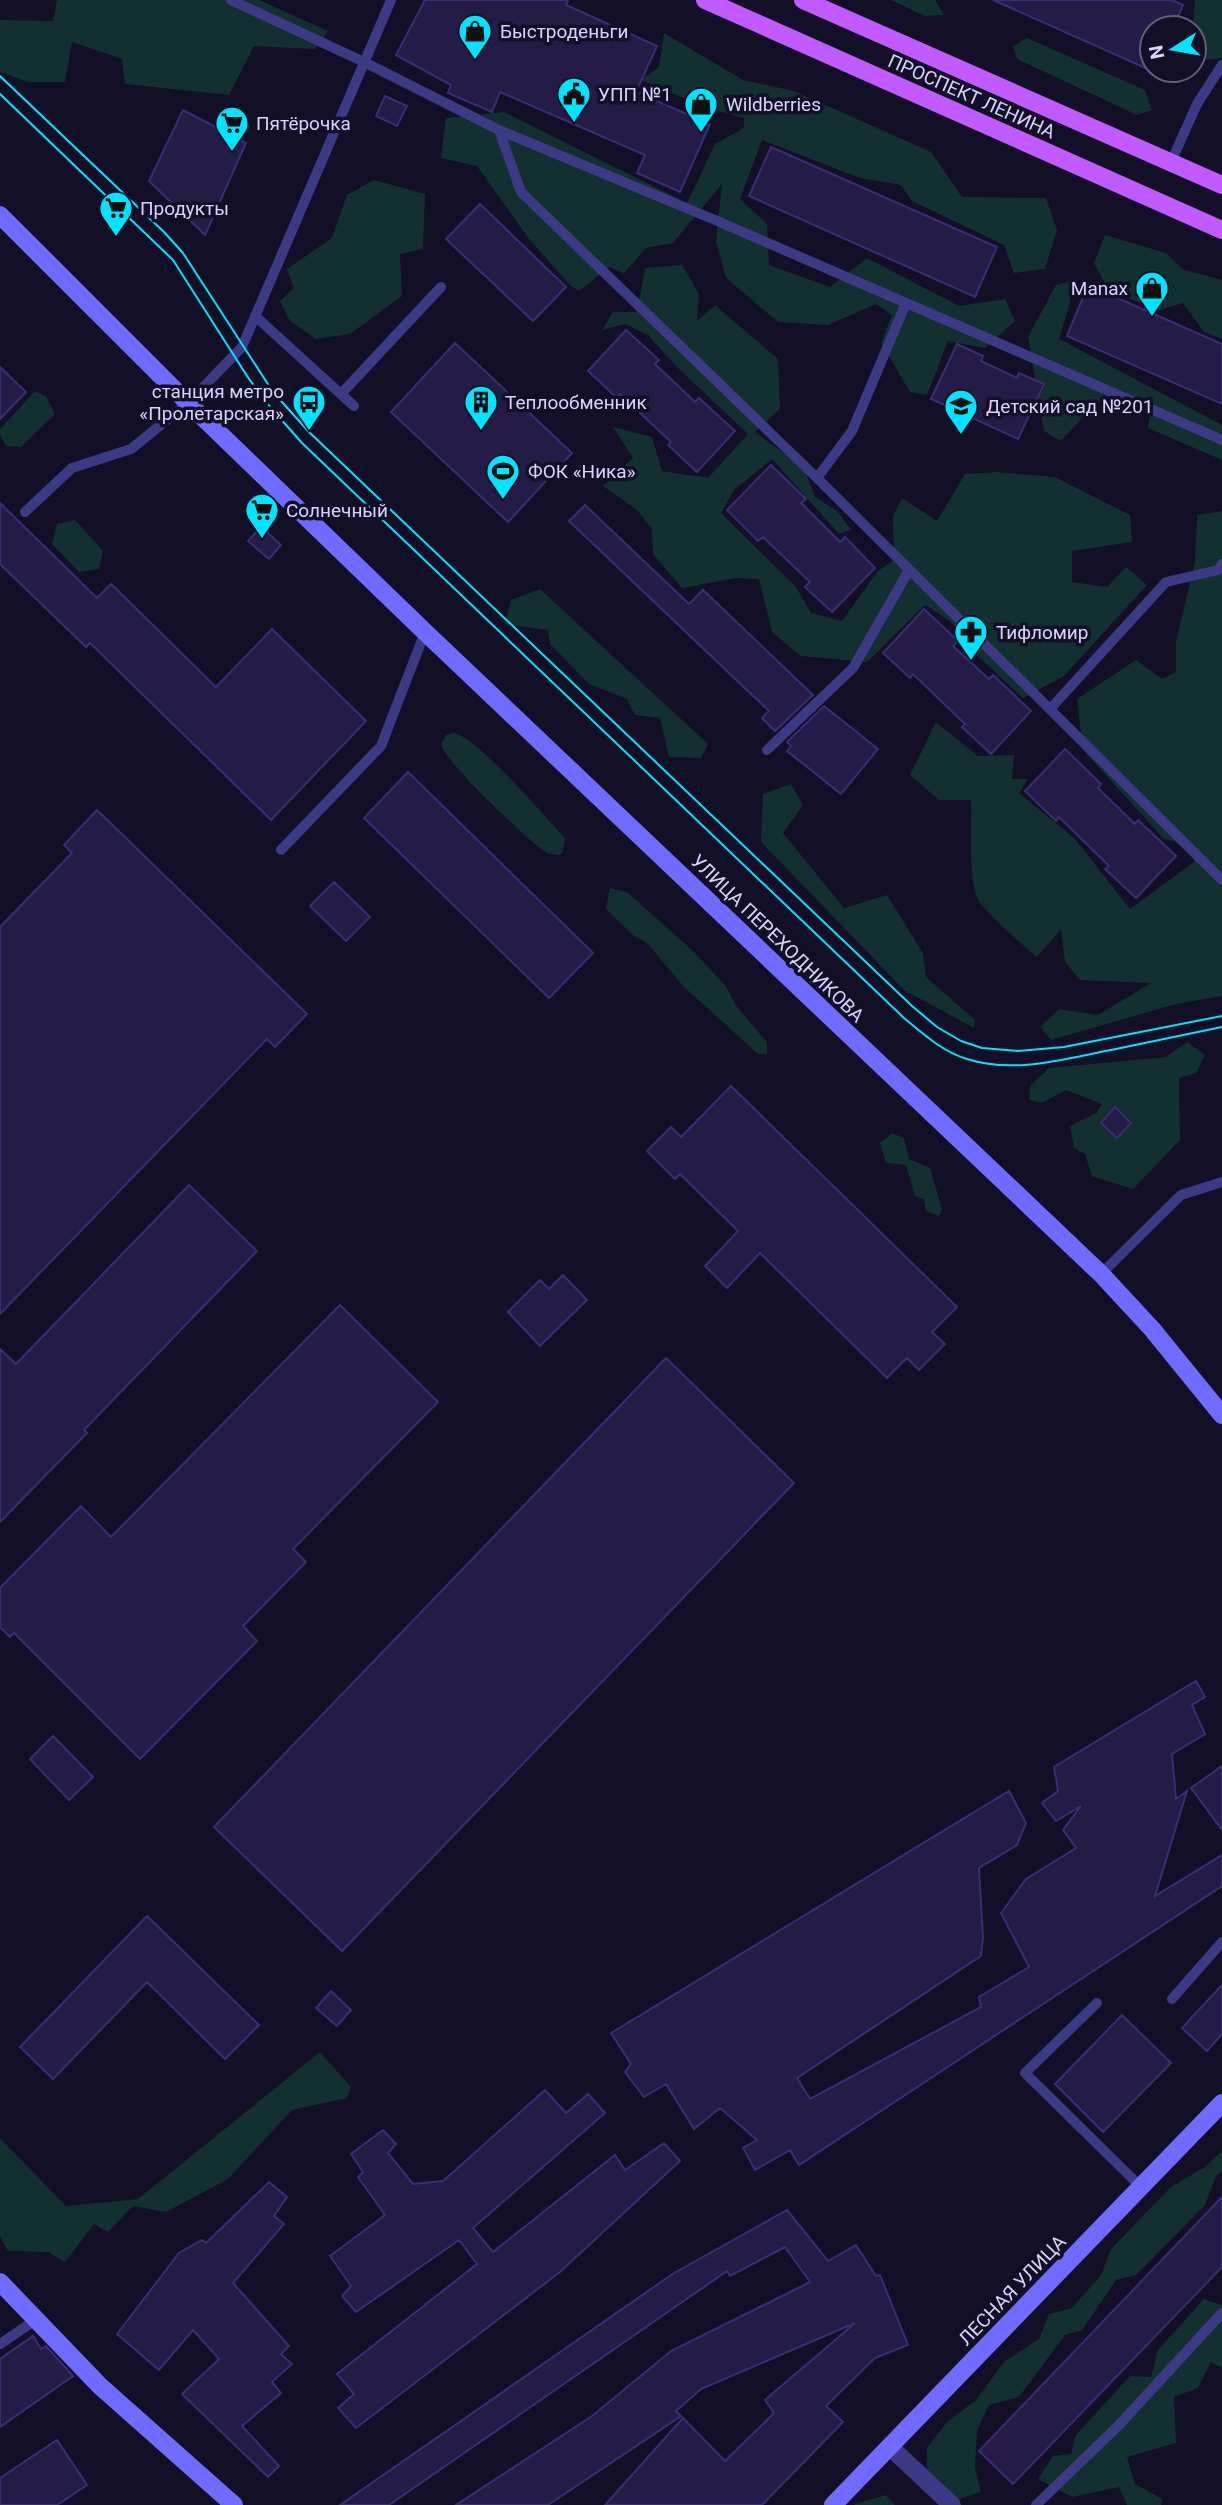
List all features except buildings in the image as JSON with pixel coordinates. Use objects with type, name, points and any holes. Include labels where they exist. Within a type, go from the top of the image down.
[{"type":"main road","name":"ПРОСПЕКТ ЛЕНИНА","points":[[705,0],[1222,230]]},
{"type":"main road","name":"ПРОСПЕКТ ЛЕНИНА","points":[[803,0],[1222,185]]},
{"type":"main road","name":"УЛИЦА ПЕРЕХОДНИКОВА","points":[[0,215],[188,403],[425,632],[1101,1274],[1152,1329],[1222,1415]]},
{"type":"main road","name":"ЛЕСНАЯ УЛИЦА","points":[[833,2505],[1222,2104]]},
{"type":"main road","points":[[0,2282],[100,2386],[234,2505]]},
{"type":"street","points":[[890,2447],[952,2505]]},
{"type":"lane","points":[[231,0],[364,62],[499,130],[715,220],[1222,440]]},
{"type":"lane","points":[[25,512],[72,468],[131,449],[188,403],[242,346],[391,0]]},
{"type":"lane","points":[[1171,162],[1197,104],[1222,65]]},
{"type":"lane","points":[[499,130],[521,192],[817,478],[1222,880]]},
{"type":"lane","points":[[341,394],[441,287]]},
{"type":"lane","points":[[817,478],[852,431],[906,303]]},
{"type":"lane","points":[[255,316],[354,406]]},
{"type":"lane","points":[[1050,709],[1166,582],[1218,570],[1222,564]]},
{"type":"lane","points":[[767,750],[853,667],[909,570]]},
{"type":"lane","points":[[281,849],[381,746],[425,632]]},
{"type":"lane","points":[[1101,1274],[1181,1195],[1222,1182]]},
{"type":"lane","points":[[1172,1999],[1222,1942]]},
{"type":"lane","points":[[1097,2003],[1025,2073],[1141,2188]]},
{"type":"lane","points":[[1036,2505],[1119,2425],[1222,2313]]},
{"type":"lane","points":[[0,2344],[37,2319]]},
{"type":"green space","points":[[57,0],[259,0],[328,31],[315,49],[254,46],[229,95],[125,84],[122,59],[72,42],[65,82],[28,82],[0,72],[0,20],[53,21]]},
{"type":"green space","points":[[891,0],[935,0],[944,15],[925,16]]},
{"type":"green space","points":[[1195,0],[1222,0],[1222,58],[1208,60],[1208,14],[1194,14]]},
{"type":"green space","points":[[664,33],[743,80],[794,91],[931,152],[962,197],[1046,198],[1057,230],[1045,269],[1014,273],[1004,245],[912,201],[901,185],[860,178],[762,140],[740,199],[767,224],[769,265],[830,287],[867,258],[959,306],[1005,299],[1015,321],[985,348],[948,341],[927,395],[910,392],[881,343],[892,315],[876,304],[828,325],[778,322],[726,278],[716,241],[722,184],[673,243],[646,248],[624,273],[609,267],[579,291],[571,286],[529,239],[477,166],[441,158],[446,118],[504,112],[687,203],[715,144],[744,128],[744,118],[710,109],[641,80],[659,67]]},
{"type":"green space","points":[[1027,38],[1145,90],[1152,110],[1137,115],[1017,59],[1013,46]]},
{"type":"green space","points":[[374,180],[425,194],[423,249],[400,254],[402,296],[350,334],[316,339],[290,321],[280,301],[294,288],[287,269],[332,238],[347,195]]},
{"type":"green space","points":[[1105,235],[1166,253],[1182,269],[1222,280],[1222,339],[1204,332],[1183,303],[1159,310],[1109,291],[1094,263]]},
{"type":"green space","points":[[682,265],[699,294],[697,321],[715,305],[778,359],[780,409],[755,432],[804,468],[815,497],[837,511],[851,530],[839,534],[772,459],[734,490],[721,513],[796,587],[811,613],[842,621],[878,571],[894,560],[893,516],[902,498],[937,521],[965,474],[997,472],[1055,477],[1130,515],[1132,542],[1072,551],[1072,582],[1107,587],[1126,567],[1147,585],[1064,676],[1023,698],[970,649],[951,622],[925,605],[867,662],[801,656],[772,632],[759,579],[736,578],[682,588],[653,554],[652,529],[637,510],[603,486],[633,458],[613,427],[652,437],[662,471],[708,478],[748,434],[677,367],[648,335],[625,324],[602,330],[613,312],[637,312],[645,268]]},
{"type":"green space","points":[[1069,282],[1070,303],[1059,339],[1222,425],[1222,460],[1148,428],[1152,401],[1096,403],[1061,441],[1044,431],[1028,337],[1056,285]]},
{"type":"green space","points":[[35,391],[46,396],[55,414],[21,447],[6,446],[0,429]]},
{"type":"green space","points":[[1222,511],[1222,996],[1176,1004],[1051,1040],[1040,1027],[1059,1009],[1098,1015],[1151,983],[1080,980],[1065,962],[1061,929],[1037,957],[1030,951],[996,921],[978,899],[972,865],[971,800],[939,800],[910,775],[936,722],[978,756],[1014,755],[1012,779],[1028,779],[1019,793],[1075,839],[1130,909],[1194,862],[1192,845],[1164,839],[1083,750],[1077,699],[1136,660],[1162,679],[1176,672],[1176,642],[1195,561],[1197,515]]},
{"type":"green space","points":[[75,520],[103,551],[99,569],[79,572],[52,544],[57,524]]},
{"type":"green space","points":[[540,589],[708,744],[701,758],[669,757],[660,718],[635,715],[627,699],[589,684],[550,644],[548,630],[505,624],[511,600]]},
{"type":"green space","points":[[453,733],[478,748],[527,796],[565,838],[563,852],[559,855],[547,853],[537,846],[456,767],[441,744],[446,735]]},
{"type":"green space","points":[[791,784],[803,805],[783,833],[844,908],[887,895],[923,953],[926,977],[975,1020],[974,1028],[904,990],[761,842],[763,794]]},
{"type":"green space","points":[[610,888],[627,892],[694,952],[725,985],[737,1007],[767,1042],[767,1054],[758,1054],[683,986],[647,943],[634,936],[606,909]]},
{"type":"green space","points":[[1187,1042],[1205,1055],[1196,1073],[1179,1078],[1180,1140],[1133,1189],[1092,1176],[1085,1154],[1074,1148],[1070,1126],[1096,1113],[1102,1104],[1066,1090],[1042,1103],[1029,1100],[1030,1086],[1049,1068],[1166,1057]]},
{"type":"green space","points":[[892,1133],[904,1138],[909,1159],[930,1168],[942,1209],[939,1216],[926,1211],[924,1199],[915,1196],[906,1165],[886,1163],[880,1143]]},
{"type":"green space","points":[[320,2052],[351,2087],[347,2098],[292,2110],[228,2179],[166,2212],[133,2206],[108,2232],[94,2224],[65,2262],[48,2252],[8,2251],[0,2236],[0,2138],[66,2206],[138,2199]]},
{"type":"green space","points":[[1222,2151],[1222,2171],[1216,2176],[1205,2205],[1136,2275],[1116,2280],[1082,2330],[1065,2335],[1019,2397],[989,2405],[977,2431],[975,2468],[981,2492],[944,2504],[927,2473],[927,2448],[947,2422],[976,2400],[1004,2362],[1039,2339],[1049,2314],[1072,2308],[1101,2275],[1111,2249],[1171,2187],[1205,2167]]},
{"type":"green space","points":[[1204,2299],[1222,2305],[1222,2368],[1211,2362],[1198,2388],[1174,2397],[1176,2443],[1127,2457],[1135,2484],[1162,2499],[1161,2505],[1127,2505],[1119,2487],[1072,2497],[1038,2479],[1053,2456],[1071,2454],[1076,2435],[1130,2376],[1151,2377],[1158,2350]]},
{"type":"green space","points":[[886,2495],[895,2505],[855,2505],[855,2504]]},
{"type":"tram line","points":[[0,76],[183,253],[273,392],[309,432],[937,1027],[961,1041],[982,1048],[1018,1051],[1064,1047],[1222,1016]]},
{"type":"tram line","points":[[0,94],[173,260],[249,379],[302,443],[904,1018],[926,1036],[950,1052],[967,1059],[1021,1065],[1057,1061],[1222,1027]]},
{"type":"place","name":"Быстроденьги","points":[[475,61]]},
{"type":"place","name":"УПП №1","points":[[574,124]]},
{"type":"place","name":"Wildberries","points":[[701,134]]},
{"type":"place","name":"Пятёрочка","points":[[232,153]]},
{"type":"place","name":"Продукты","points":[[116,238]]},
{"type":"place","name":"Manax","points":[[1152,318]]},
{"type":"place","name":"станция метро «Пролетарская»","points":[[309,432]]},
{"type":"place","name":"Теплообменник","points":[[481,432]]},
{"type":"place","name":"Детский сад №201","points":[[961,436]]},
{"type":"place","name":"ФОК «Ника»","points":[[503,501]]},
{"type":"place","name":"Солнечный","points":[[262,540]]},
{"type":"place","name":"Тифломир","points":[[971,662]]}]
